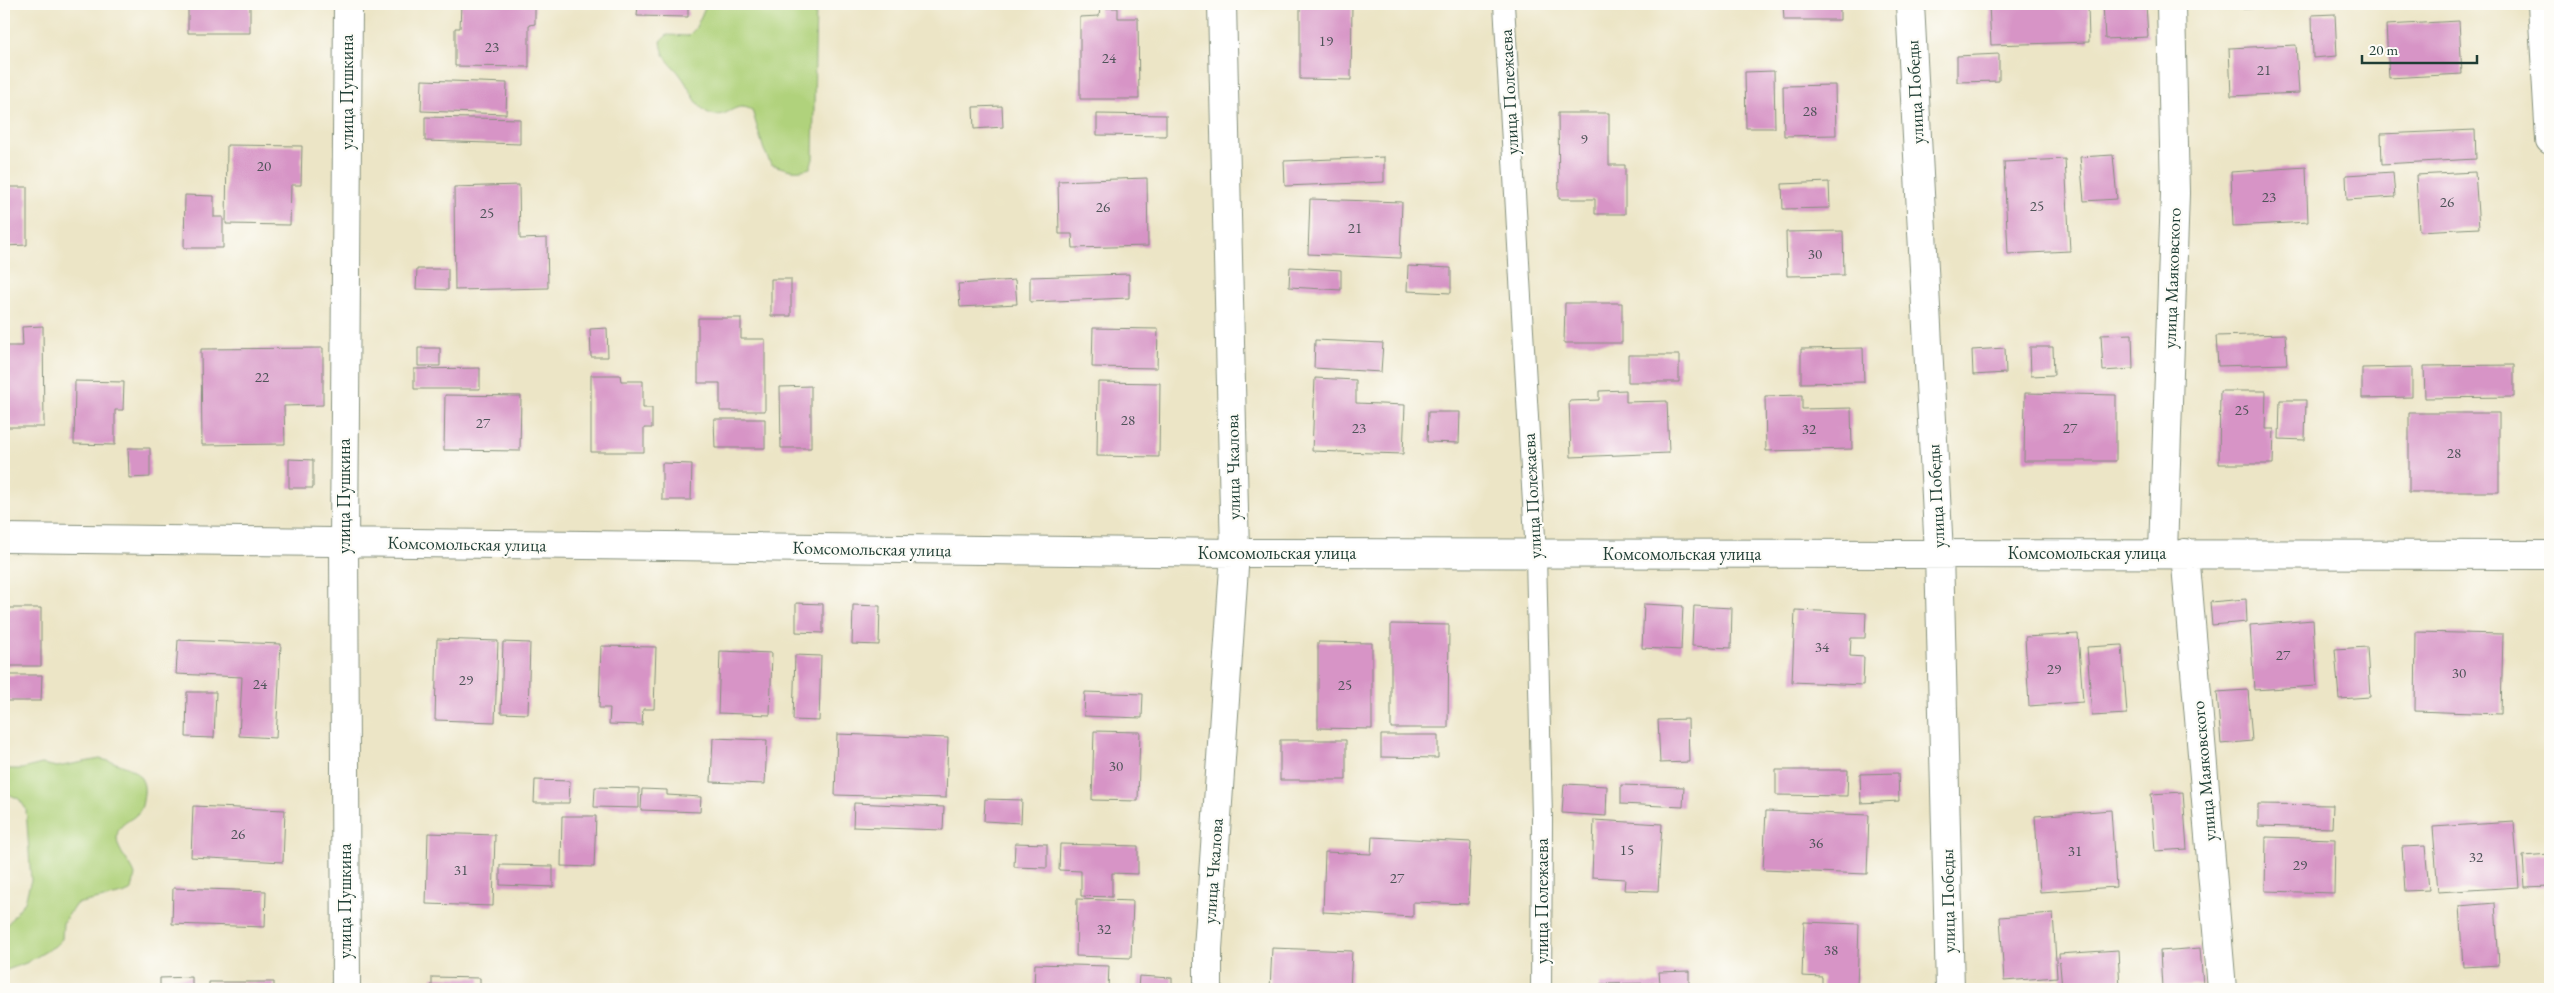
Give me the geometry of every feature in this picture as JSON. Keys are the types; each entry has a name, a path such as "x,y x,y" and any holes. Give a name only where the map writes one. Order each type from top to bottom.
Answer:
{"street":[{"name":"улица Пушкина","path":"346,989 344,542 348,4"},
{"name":"улица Чкалова","path":"1208,989 1208,949 1235,553 1222,4"},
{"name":"улица Победы","path":"1910,4 1939,553 1950,989"},
{"name":"улица Маяковского","path":"2172,4 2175,193 2174,553 2222,989"},
{"path":"2542,4 2550,140"},
{"name":"Комсомольская улица","path":"4,538 1235,553 1536,555 1939,553 2550,555"}],"lane":[{"name":"улица Полежаева","path":"1504,4 1536,555 1542,818 1541,989"}],"green space":[{"path":"707,4 816,4 813,159 810,168 795,170 771,164 764,150 752,110 742,107 726,113 710,114 700,106 681,76 668,61 661,41 667,35 688,36 695,29"},
{"path":"100,759 130,768 141,778 144,785 143,801 139,812 119,828 117,837 119,848 135,875 132,890 123,894 76,904 63,923 62,939 55,946 26,963 4,971 4,929 25,901 31,880 26,809 19,799 4,792 4,769 22,769 42,764 57,767"}],"building":[{"path":"188,4 250,4 250,33 188,33"},
{"path":"461,4 535,4 535,24 529,25 529,67 455,66 455,28 460,28"},
{"path":"638,4 688,4 688,17 637,16"},
{"path":"1300,4 1352,4 1351,80 1300,79"},
{"path":"1783,4 1840,4 1840,20 1784,20"},
{"path":"1989,4 2088,4 2089,42 1991,45"},
{"path":"2103,4 2146,4 2148,37 2105,39"},
{"path":"2243,4 2311,4 2311,6 2243,9"},
{"path":"2382,4 2435,4 2435,5 2383,8"},
{"path":"1100,8 1118,8 1118,18 1138,18 1139,99 1080,99 1080,17 1099,16"},
{"path":"2335,14 2337,56 2313,58 2312,15"},
{"path":"2459,21 2462,74 2389,78 2386,25"},
{"path":"2296,45 2299,93 2231,96 2229,48"},
{"path":"1999,54 1999,81 1957,82 1957,56"},
{"path":"1774,71 1775,128 1746,128 1745,72"},
{"path":"422,80 507,83 506,114 421,111"},
{"path":"1835,85 1836,135 1784,136 1783,86"},
{"path":"1002,106 1003,127 974,129 973,107"},
{"path":"1558,113 1609,113 1609,165 1625,165 1625,214 1595,214 1595,199 1559,199"},
{"path":"1097,114 1166,115 1166,136 1097,135"},
{"path":"425,117 520,119 520,144 425,141"},
{"path":"2475,130 2476,159 2382,164 2381,134"},
{"path":"227,145 302,146 301,185 291,185 290,225 226,224"},
{"path":"2113,155 2117,199 2084,201 2080,157"},
{"path":"1384,157 1384,182 1285,186 1284,161"},
{"path":"2065,159 2070,251 2008,254 2004,162"},
{"path":"2306,167 2308,222 2233,226 2231,172"},
{"path":"2393,172 2395,197 2347,200 2346,175"},
{"path":"2475,172 2479,228 2419,231 2416,175"},
{"path":"1147,178 1148,246 1073,248 1072,234 1059,234 1058,181"},
{"path":"1829,182 1830,208 1783,209 1782,184"},
{"path":"519,185 520,239 547,238 548,288 455,290 454,187"},
{"path":"4,187 27,187 27,245 4,246"},
{"path":"185,195 214,196 214,217 223,217 223,248 184,248"},
{"path":"1310,199 1402,202 1400,258 1308,254"},
{"path":"1843,231 1844,275 1787,276 1786,232"},
{"path":"1408,266 1451,268 1451,293 1407,291"},
{"path":"1290,267 1341,270 1341,290 1289,287"},
{"path":"417,269 448,269 448,290 416,289"},
{"path":"1129,274 1129,298 1030,302 1030,277"},
{"path":"771,279 791,279 791,316 771,316"},
{"path":"1015,280 1017,304 960,307 958,284"},
{"path":"1565,303 1622,303 1622,343 1564,343"},
{"path":"698,318 741,318 741,339 765,339 765,411 720,411 720,383 698,383"},
{"path":"43,326 44,427 4,427 4,346 23,346 22,327"},
{"path":"607,328 608,357 591,357 590,329"},
{"path":"1093,328 1158,329 1157,368 1092,367"},
{"path":"2132,334 2133,369 2103,371 2101,335"},
{"path":"2285,334 2287,364 2218,366 2216,336"},
{"path":"1315,340 1383,343 1381,372 1314,368"},
{"path":"2030,347 2053,347 2054,375 2031,376"},
{"path":"323,348 323,405 284,406 285,444 202,445 201,349"},
{"path":"418,348 440,348 440,366 418,366"},
{"path":"1863,348 1864,382 1801,383 1801,349"},
{"path":"2005,348 2006,373 1973,375 1972,350"},
{"path":"1628,355 1679,355 1679,382 1628,382"},
{"path":"2514,365 2514,397 2425,398 2424,366"},
{"path":"2412,367 2412,397 2362,398 2362,368"},
{"path":"480,368 480,389 414,389 414,369"},
{"path":"591,375 620,375 621,381 643,381 643,408 652,408 652,428 644,428 644,452 591,452"},
{"path":"1315,378 1356,380 1356,403 1405,405 1403,454 1312,451"},
{"path":"75,381 124,382 123,410 115,410 115,445 74,444"},
{"path":"1098,382 1160,383 1159,457 1097,456"},
{"path":"811,386 811,448 781,448 780,387"},
{"path":"1626,390 1626,402 1667,401 1669,453 1571,457 1569,401 1599,400 1599,391"},
{"path":"2220,391 2266,391 2265,429 2274,429 2273,464 2219,464"},
{"path":"2025,393 2116,395 2116,461 2024,461"},
{"path":"445,395 521,396 520,451 444,450"},
{"path":"1802,395 1802,409 1851,408 1852,449 1766,451 1765,396"},
{"path":"2280,400 2306,400 2305,440 2279,439"},
{"path":"1428,412 1460,412 1459,443 1427,442"},
{"path":"2409,413 2499,413 2499,492 2409,492"},
{"path":"714,419 765,419 765,448 715,448"},
{"path":"128,448 150,448 150,477 129,478"},
{"path":"289,459 313,460 313,488 289,488"},
{"path":"662,463 692,464 691,500 662,500"},
{"path":"2246,599 2247,622 2212,625 2210,602"},
{"path":"796,603 823,604 823,633 796,632"},
{"path":"1644,604 1683,606 1681,650 1642,648"},
{"path":"853,605 880,606 879,645 852,644"},
{"path":"1694,606 1732,608 1731,648 1692,646"},
{"path":"4,608 41,608 41,666 4,666"},
{"path":"1795,610 1866,613 1865,638 1851,638 1850,656 1864,657 1863,685 1792,682"},
{"path":"2313,620 2317,686 2254,690 2250,625"},
{"path":"1391,624 1449,625 1448,728 1391,728"},
{"path":"2416,632 2503,634 2501,714 2415,711"},
{"path":"2078,634 2083,702 2029,706 2025,637"},
{"path":"437,639 498,641 495,722 435,720"},
{"path":"178,640 281,644 276,738 239,736 242,677 176,674"},
{"path":"503,642 530,643 528,714 501,713"},
{"path":"1318,642 1372,643 1372,729 1318,728"},
{"path":"2122,645 2127,714 2092,716 2087,647"},
{"path":"601,646 656,647 654,709 643,709 642,725 609,724 610,708 599,708"},
{"path":"2367,647 2370,697 2339,699 2335,649"},
{"path":"720,651 772,653 770,715 718,713"},
{"path":"795,655 821,656 819,721 793,720"},
{"path":"4,675 42,675 41,701 4,701"},
{"path":"2248,690 2252,741 2221,744 2217,692"},
{"path":"187,692 216,692 214,738 186,737"},
{"path":"1085,692 1143,694 1142,718 1084,716"},
{"path":"1688,719 1689,762 1660,763 1658,720"},
{"path":"1094,731 1140,732 1138,801 1092,800"},
{"path":"837,734 948,738 946,798 835,795"},
{"path":"1381,735 1438,735 1438,758 1381,757"},
{"path":"713,738 767,740 765,784 711,782"},
{"path":"1280,740 1346,740 1346,780 1280,780"},
{"path":"1776,770 1848,770 1847,796 1776,795"},
{"path":"1898,773 1899,801 1861,803 1860,774"},
{"path":"535,780 570,781 569,803 534,803"},
{"path":"1564,784 1607,786 1606,816 1562,813"},
{"path":"1621,785 1684,787 1683,807 1621,804"},
{"path":"595,787 639,788 639,808 594,807"},
{"path":"642,789 667,790 667,795 701,797 700,812 641,810"},
{"path":"2183,792 2187,849 2155,851 2151,794"},
{"path":"985,799 1022,800 1021,823 984,821"},
{"path":"854,803 944,807 943,830 853,827"},
{"path":"2258,804 2333,805 2332,828 2258,826"},
{"path":"193,806 285,810 283,862 191,857"},
{"path":"2111,810 2116,887 2040,892 2035,816"},
{"path":"1766,811 1869,815 1867,874 1763,870"},
{"path":"562,816 596,816 594,867 561,866"},
{"path":"1594,820 1662,824 1658,891 1624,890 1625,879 1592,877"},
{"path":"2514,822 2519,887 2438,892 2433,827"},
{"path":"428,833 495,835 493,906 426,904"},
{"path":"1372,837 1471,842 1468,904 1413,902 1413,917 1323,912 1325,852 1371,854"},
{"path":"2266,837 2335,839 2334,893 2265,891"},
{"path":"1015,843 1047,844 1047,868 1014,867"},
{"path":"1060,844 1138,846 1138,874 1112,873 1112,897 1081,896 1081,871 1059,870"},
{"path":"2425,846 2429,890 2405,891 2402,847"},
{"path":"2550,854 2550,886 2525,887 2523,856"},
{"path":"500,865 553,866 553,887 500,885"},
{"path":"173,888 266,891 265,927 172,924"},
{"path":"1077,899 1133,901 1131,958 1076,956"},
{"path":"2495,903 2499,965 2463,967 2459,906"},
{"path":"2053,913 2057,977 2004,981 2000,917"},
{"path":"1804,922 1859,924 1857,989 1822,989 1822,977 1802,976"},
{"path":"1272,948 1352,951 1350,989 1270,989"},
{"path":"2200,948 2203,985 2162,988 2160,951"},
{"path":"2118,950 2120,989 2062,989 2059,954"},
{"path":"1035,964 1109,966 1108,989 1034,988"},
{"path":"1689,971 1689,989 1600,989 1600,984 1660,983 1659,972"},
{"path":"1139,976 1172,978 1172,989 1138,989"},
{"path":"192,977 192,989 160,989 160,978"},
{"path":"432,977 480,978 480,989 432,989"},
{"path":"209,982 274,982 274,989 209,989"}]}
